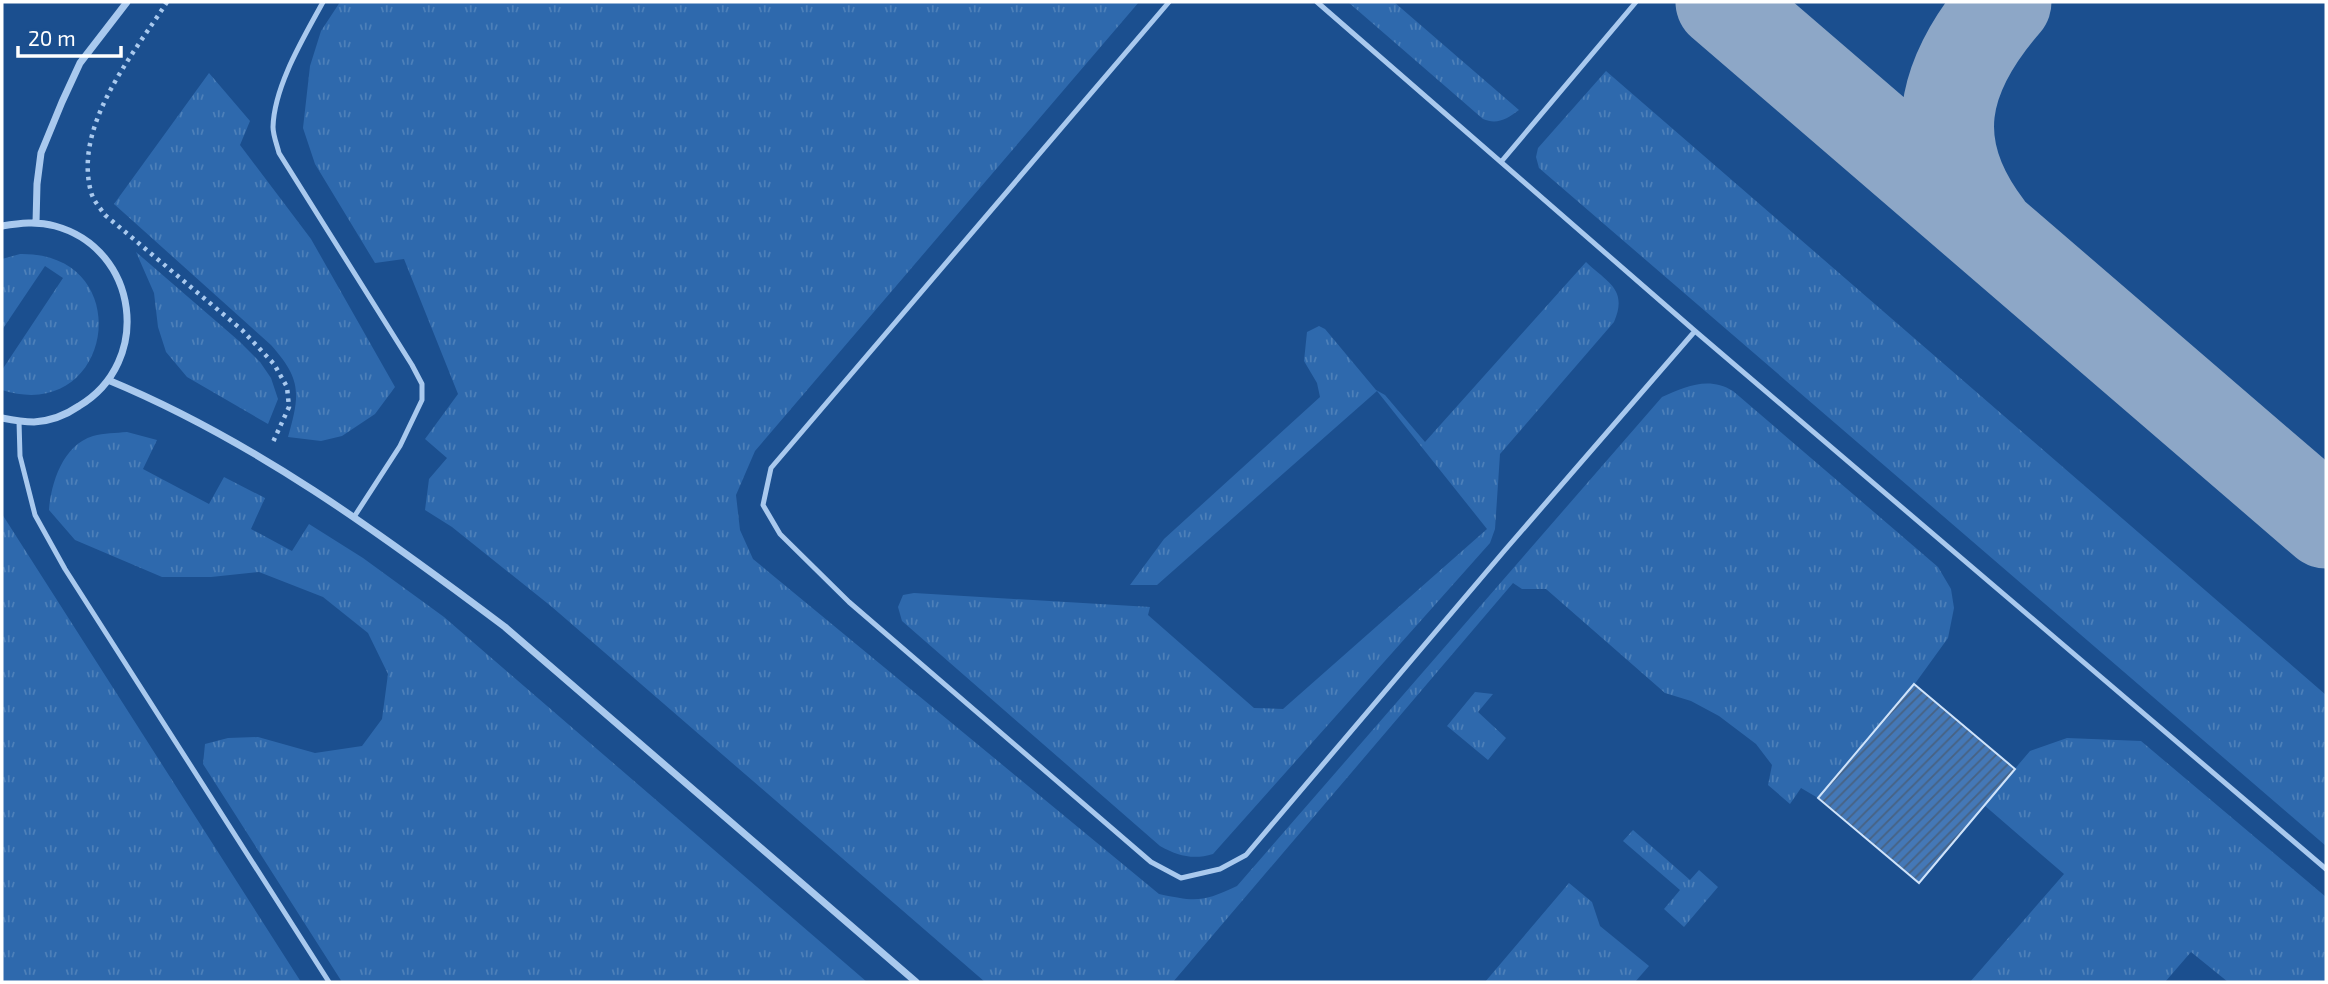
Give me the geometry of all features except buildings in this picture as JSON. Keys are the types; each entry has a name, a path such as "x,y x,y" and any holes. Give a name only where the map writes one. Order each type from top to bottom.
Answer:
{"street":[{"path":"36,223 41,153 80,63 127,2"},
{"path":"2,226 25,222 56,226 84,239 101,253 114,270 124,295 128,321 125,348 114,372 94,397 66,414 35,422 2,418"},
{"path":"108,380 158,401 265,458 354,517 505,628 916,982"}],"lane":[{"path":"323,2 304,35 278,97 273,129 279,153 422,384 422,400 400,446 354,517"},
{"path":"1169,2 771,468 763,505 780,534 849,603 1151,862 1181,878 1220,869 1246,855 1695,331"},
{"path":"1317,2 1695,331 2326,869"},
{"path":"1501,162 1636,2"},
{"path":"19,421 20,456 35,516 72,580 329,982"}],"path":[{"path":"167,2 116,80 94,126 87,162 91,195 105,215 242,330 274,364 287,387 289,407 265,458"}],"green space":[{"path":"340,2 1139,2 755,451 736,495 740,530 753,559 1159,894 1199,899 1237,886 1662,397 1689,386 1715,384 1733,391 1938,567 1951,589 1954,608 1948,638 1914,685 1818,798 1801,788 1790,804 1768,785 1772,765 1756,744 1719,716 1691,701 1665,693 1546,589 1522,589 1513,583 1173,982 985,982 552,607 452,527 425,510 429,479 447,458 425,439 458,394 404,259 375,263 315,164 303,128 310,66 321,31"},
{"path":"1348,2 1394,2 1519,110 1502,120 1483,119"},
{"path":"1606,71 2326,695 2326,846 1539,168 1536,157 1538,148"},
{"path":"209,73 250,121 240,145 311,239 395,387 375,414 342,436 321,441 288,437 295,409 296,388 281,357 114,204"},
{"path":"136,252 260,362 271,378 278,399 268,424 187,377 166,352 158,327 154,293"},
{"path":"20,254 58,261 84,279 97,306 98,335 89,362 69,384 40,394 2,390 2,370 63,278 45,266 2,330 2,259"},
{"path":"1586,262 1614,288 1619,302 1618,311 1614,322 1500,454 1495,529 1490,543 1213,854 1186,856 1160,846 902,621 898,607 903,595 914,593 1150,607 1148,615 1254,708 1283,709 1487,529 1377,391 1157,585 1130,585 1164,539 1320,397 1317,383 1304,361 1307,332 1319,326 1325,329 1376,390 1385,395 1425,442"},
{"path":"127,432 157,440 143,469 209,504 224,477 265,498 251,529 292,551 309,524 363,558 444,617 867,982 342,982 203,764 205,744 228,738 258,737 315,753 362,746 382,719 388,674 368,633 323,597 259,572 211,577 162,577 75,540 49,510 52,488 61,466 66,456 83,441 97,435"},
{"path":"2,514 301,982 2,982"},
{"path":"1475,692 1493,694 1478,712 1506,738 1488,760 1447,726"},
{"path":"2067,738 2141,741 2326,897 2326,982 2228,982 2191,952 2165,982 1970,982 2064,874 1984,805 2030,751"},
{"path":"1633,830 1690,880 1699,870 1718,887 1684,927 1664,909 1680,890 1623,841"},
{"path":"1569,883 1592,902 1600,926 1649,966 1635,982 1485,982"}],"taxiway":[{"path":"1722,2 2326,522"},
{"path":"1987,228 1967,198 1954,168 1948,140 1948,112 1966,57 2005,2"}]}
